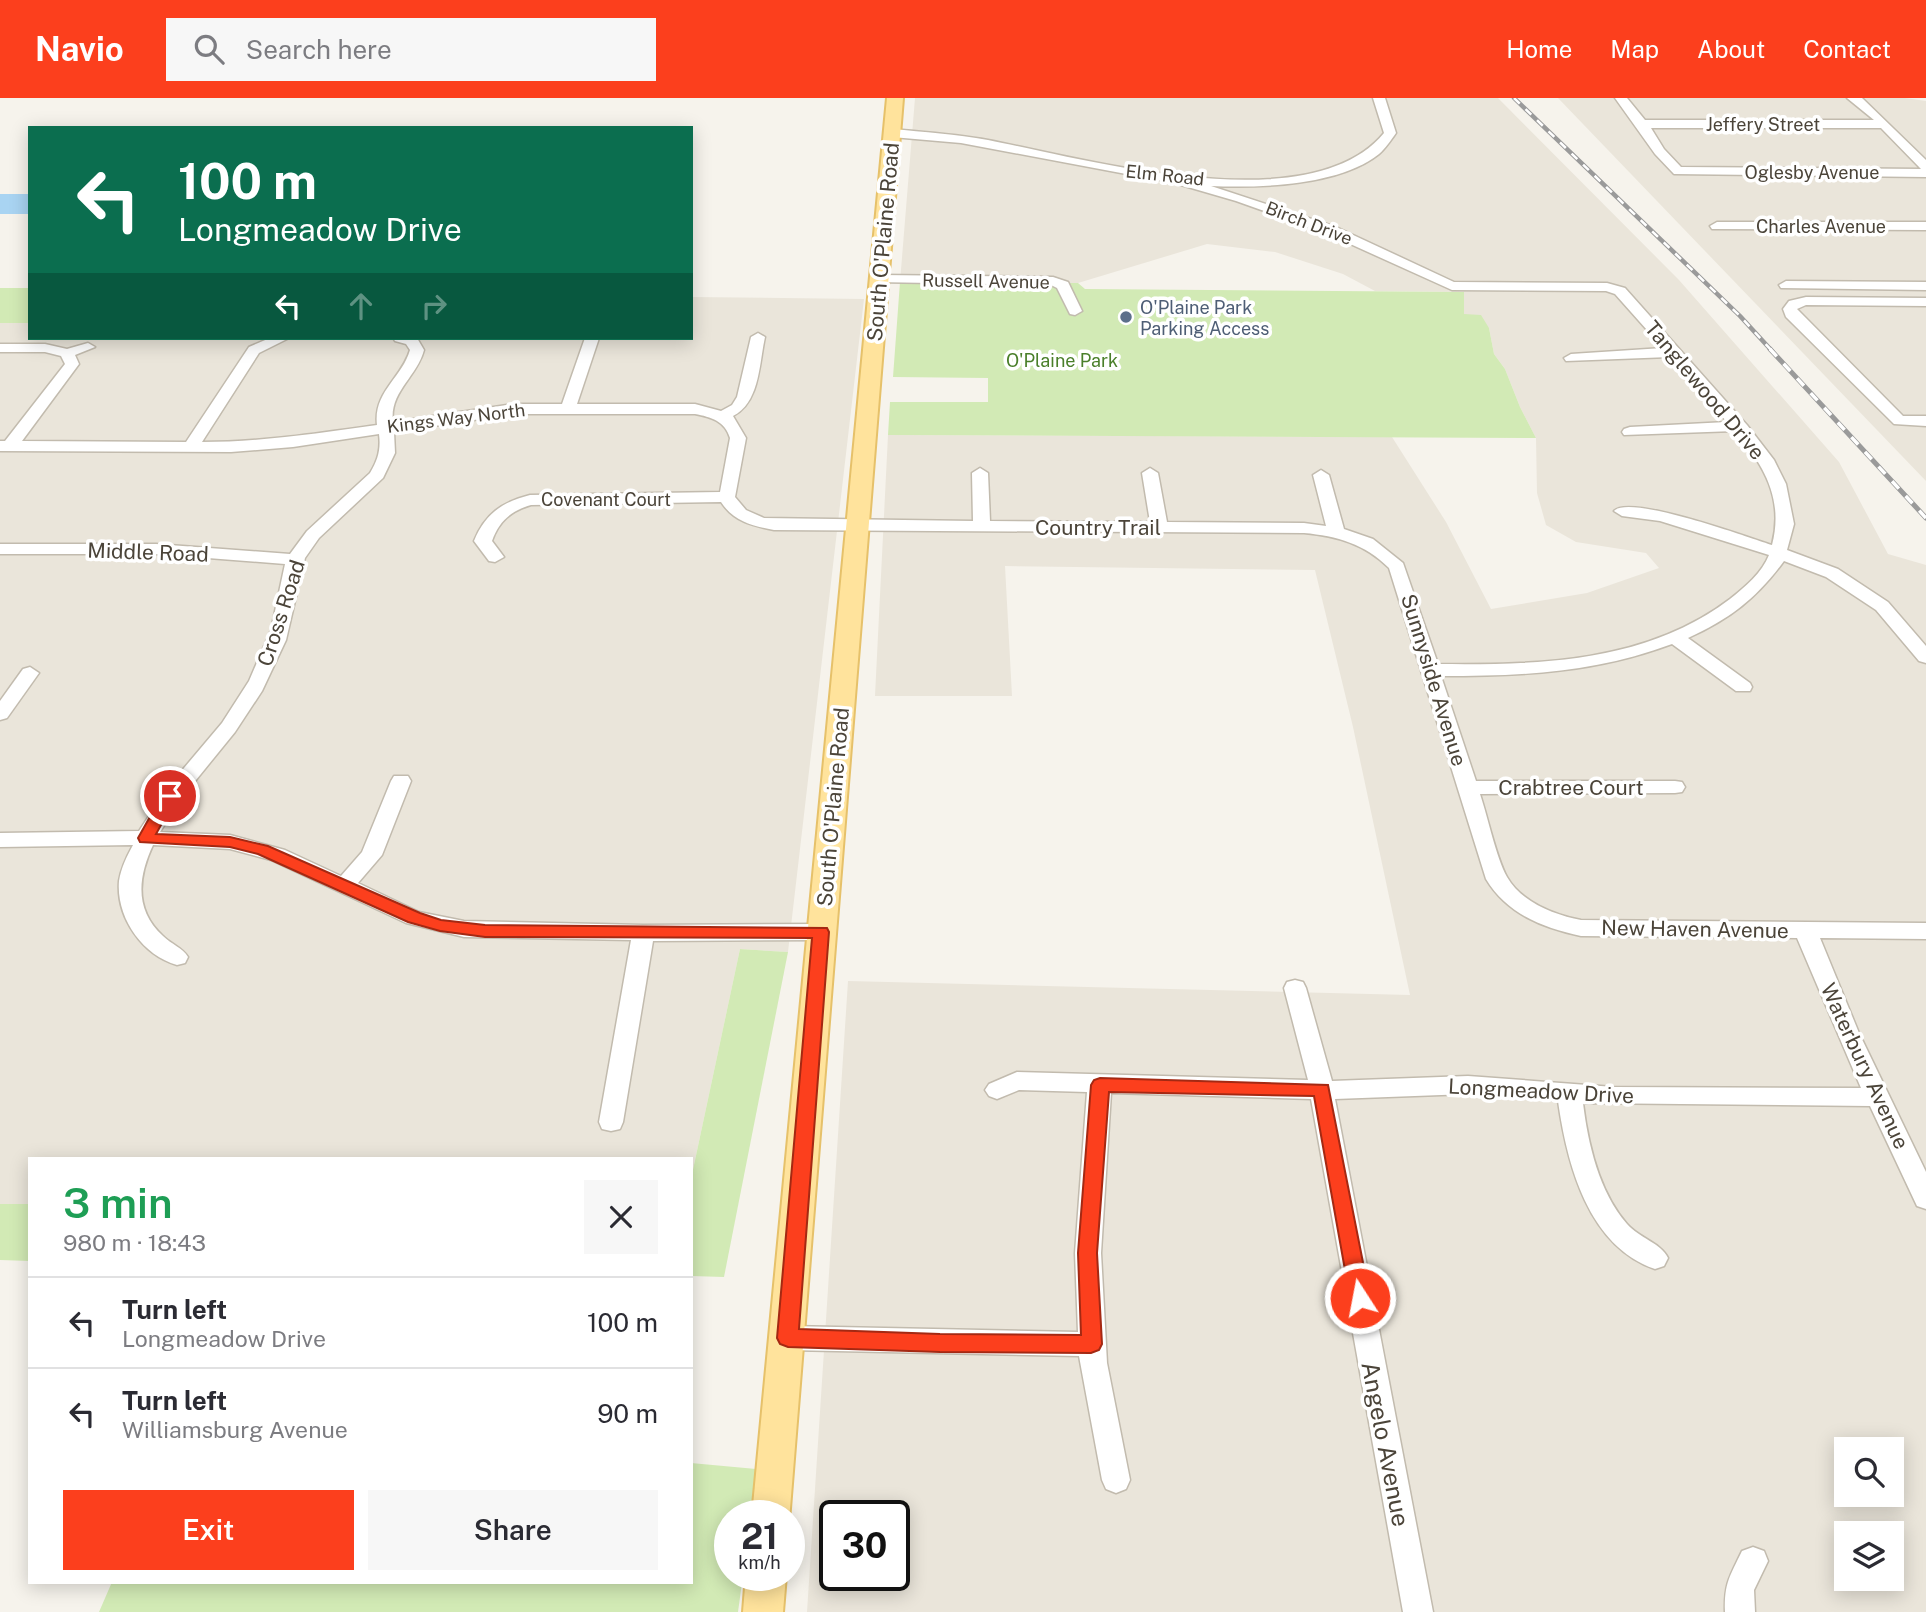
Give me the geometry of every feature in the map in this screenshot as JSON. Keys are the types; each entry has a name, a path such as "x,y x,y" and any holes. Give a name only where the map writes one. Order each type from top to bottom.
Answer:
{"main road":[{"name":"South O'Plaine Road","path":"773,1500 895,98"},
{"path":"763,1612 765,1591"}],"street":[{"name":"Elm Road","path":"892,133 960,139 1073,163 1173,180 1267,180 1306,176 1353,164 1382,146 1390,133 1379,98"},
{"name":"Oglesby Avenue","path":"1621,98 1672,167 1678,171 1926,173"},
{"path":"1853,98 1858,99 1926,167"},
{"name":"Jeffery Street","path":"1642,124 1884,124"},
{"name":"Birch Drive","path":"1173,180 1240,198 1305,220 1452,286 1607,287 1620,291 1631,303"},
{"name":"Charles Avenue","path":"1717,226 1926,226"},
{"name":"Russell Avenue","path":"880,279 1052,281 1063,285 1075,311"},
{"path":"1786,285 1926,286"},
{"path":"1926,302 1806,301 1794,304 1790,309 1791,314 1899,421 1926,421"},
{"name":"Tanglewood Drive","path":"1431,670 1512,670 1570,666 1613,657 1674,637 1711,621 1742,600 1765,577 1780,553 1786,523 1779,486 1763,456 1631,303"},
{"path":"758,337 745,397 737,408 722,416 734,425 738,438 727,497 735,511 743,516 774,525 859,526"},
{"path":"191,447 250,354 271,340"},
{"name":"Cross Road","path":"177,957 164,951 144,931 130,901 132,870 145,838 170,796 216,743 253,691 280,629 290,572 295,560 319,527 378,474 390,448 384,406 416,355 417,351 412,340"},
{"path":"568,408 591,340"},
{"path":"0,348 45,348 67,353 88,347"},
{"path":"1571,358 1674,352"},
{"path":"5,446 67,373 72,364 67,353"},
{"name":"Kings Way North","path":"5,446 191,447 275,444 480,412 568,408 687,409 722,416"},
{"path":"1630,432 1737,426"},
{"path":"980,473 982,526"},
{"path":"1150,473 1159,527"},
{"path":"1321,475 1336,532"},
{"name":"Covenant Court","path":"495,557 483,541 494,517 510,506 530,500 727,497"},
{"path":"1622,511 1662,516 1780,553 1832,573 1869,595 1892,615 1926,657"},
{"name":"Country Trail","path":"859,526 1304,528 1336,532"},
{"name":"Sunnyside Avenue","path":"1336,532 1378,549 1397,567 1492,863"},
{"name":"Middle Road","path":"0,549 156,550 295,560"},
{"path":"1674,637 1743,687"},
{"path":"0,714 30,673"},
{"path":"344,886 371,855 401,781"},
{"name":"Crabtree Court","path":"1468,788 1675,787"},
{"path":"0,840 145,838 230,842 262,849 414,918 464,929 643,933 821,932"},
{"name":"New Haven Avenue","path":"1492,863 1504,889 1523,906 1564,925 1604,929 1926,931"},
{"name":"Waterbury Avenue","path":"1806,931 1819,968 1926,1199"},
{"path":"611,1122 643,933"},
{"name":"Angelo Avenue","path":"1295,988 1322,1090 1418,1612"},
{"name":"Longmeadow Drive","path":"997,1090 1017,1081 1322,1090 1468,1085 1614,1096 1877,1097"},
{"path":"1100,1085 1087,1253 1093,1363 1116,1480"},
{"path":"1569,1092 1581,1156 1590,1182 1612,1223 1630,1244 1655,1258"},
{"path":"788,1338 1091,1344"},
{"path":"1740,1612 1739,1589 1753,1561"}],"shaded area":[{"path":"915,98 1498,98 1679,280 1839,462 1888,554 1926,565 1926,1612 807,1612 848,981 1410,995 1353,727 1315,570 1005,566 1012,696 875,696 888,435 1392,437 1446,522 1491,609 1587,593 1659,568 1646,553 1576,542 1546,525 1537,493 1536,438 1505,369 1494,354 1489,328 1463,314 1463,292 1375,291 1343,274 1275,252 1207,244 1078,283 900,282"},
{"path":"1558,98 1905,98 1926,101 1926,481"},
{"path":"693,297 864,299 788,952 740,949 693,1170 693,1157 28,1157 28,1204 0,1204 0,323 28,323 28,340 693,340"}],"green space":[{"name":"O'Plaine Park","path":"900,282 1078,283 1085,289 1464,292 1464,314 1481,315 1489,328 1494,354 1505,369 1536,438 888,435 890,402 988,402 988,378 893,377"},
{"path":"0,288 28,288 28,323 0,323"},
{"path":"740,949 788,952 724,1277 693,1276 693,1170"},
{"path":"0,1204 28,1204 28,1261 0,1260"},
{"path":"693,1463 756,1469 752,1500 714,1500 714,1591 741,1591 738,1612 99,1612 111,1584 693,1584"}],"water":[{"path":"0,194 28,194 28,214 0,214"}],"railway":[{"path":"1514,98 1740,316 1772,351"},
{"path":"1770,349 1926,518"}],"place":[{"name":"O'Plaine Park Parking Access","path":"1126,317"}],"route":[{"path":"170,796 145,838 230,842 262,849 414,918 440,926 485,931 821,932 788,1338 1091,1344 1087,1253 1096,1171 1100,1085 1322,1090 1360,1298"}]}
